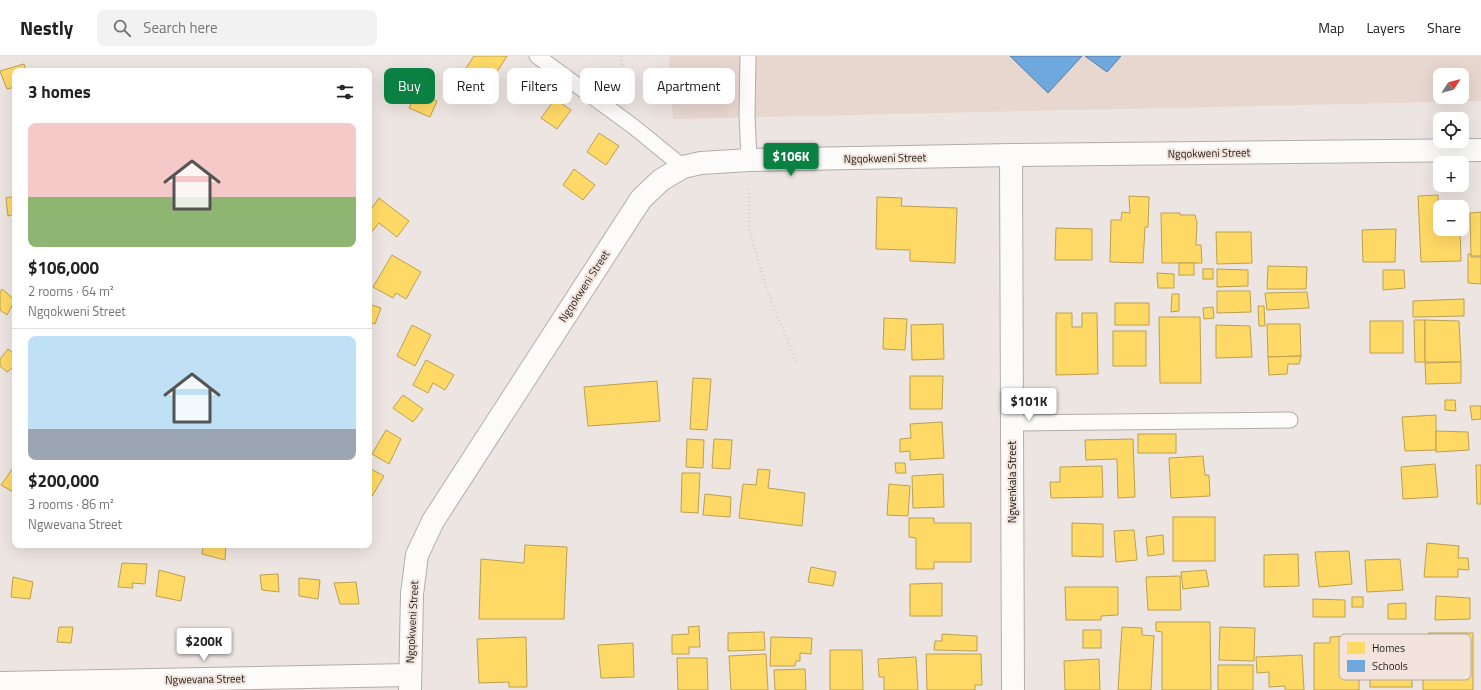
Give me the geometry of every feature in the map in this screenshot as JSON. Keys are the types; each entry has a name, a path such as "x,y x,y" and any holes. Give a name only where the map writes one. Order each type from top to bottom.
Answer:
{"street":[{"name":"Ngqokweni Street","path":"410,682 412,594 417,554 433,521 641,199 661,180 683,167 701,163 749,160 1012,155 1481,150"},
{"name":"Ngwenkala Street","path":"1012,155 1013,690"},
{"name":"Ngwevana Street","path":"0,683 410,682"}],"lane":[{"path":"537,56 634,127 683,167"},
{"path":"748,56 747,115 749,160"},
{"path":"1012,422 1290,420"}],"path":[{"path":"749,160 749,229 767,290 797,364"}],"shaded area":[{"path":"669,56 1481,56 1481,101 1469,101 1469,68 1433,68 1433,102 673,119 672,104 735,104 735,68 670,68"}],"building: Homes":[{"path":"474,56 507,56 499,69 466,68"},
{"path":"24,64 25,68 12,68 12,88 7,89 0,71"},
{"path":"435,100 437,101 430,117 409,108 411,104 435,104"},
{"path":"551,104 562,104 571,110 557,129 541,118"},
{"path":"599,133 619,146 606,165 587,152"},
{"path":"574,169 595,185 583,200 563,185"},
{"path":"1438,195 1438,200 1433,200 1433,236 1460,236 1461,261 1421,262 1418,196"},
{"path":"1129,196 1149,197 1148,227 1145,227 1143,263 1110,262 1111,220 1121,220 1122,212 1130,213"},
{"path":"12,197 12,215 8,216 6,198"},
{"path":"877,197 902,198 901,206 957,208 955,263 910,261 910,250 876,249"},
{"path":"379,198 409,221 397,237 379,223 372,231 372,208"},
{"path":"1481,212 1481,256 1471,256 1470,213"},
{"path":"1161,213 1195,215 1197,222 1196,245 1201,245 1202,263 1162,263"},
{"path":"1056,228 1092,229 1092,260 1055,260"},
{"path":"1396,229 1395,262 1363,262 1362,230"},
{"path":"1216,232 1251,232 1252,263 1217,264"},
{"path":"1468,254 1471,254 1471,257 1481,257 1481,284 1468,283"},
{"path":"392,255 421,272 406,299 396,293 393,298 373,287"},
{"path":"1179,263 1194,263 1194,275 1179,275"},
{"path":"1268,266 1307,267 1306,289 1267,289"},
{"path":"1203,269 1213,269 1213,279 1203,279"},
{"path":"1217,269 1248,270 1248,286 1217,287"},
{"path":"1383,270 1404,270 1405,288 1383,290"},
{"path":"1157,273 1174,274 1174,288 1158,288"},
{"path":"2,289 12,297 12,306 7,315 0,310 0,292"},
{"path":"1217,291 1250,291 1251,312 1217,313"},
{"path":"1307,292 1309,308 1267,310 1265,293"},
{"path":"1172,294 1179,294 1179,311 1171,312"},
{"path":"1464,299 1464,316 1413,317 1413,301"},
{"path":"1115,303 1149,303 1149,325 1115,325"},
{"path":"372,305 381,308 375,324 372,323"},
{"path":"1258,306 1264,306 1265,326 1259,326"},
{"path":"1213,307 1214,318 1204,319 1203,308"},
{"path":"1056,313 1072,313 1072,327 1082,327 1082,313 1097,313 1098,374 1056,375"},
{"path":"1159,317 1200,317 1201,383 1160,383"},
{"path":"884,318 907,319 905,350 883,349"},
{"path":"1414,320 1425,320 1425,362 1415,362"},
{"path":"1425,320 1459,321 1461,362 1425,362"},
{"path":"1370,321 1403,321 1403,353 1370,353"},
{"path":"943,324 944,359 912,360 911,325"},
{"path":"1267,324 1300,324 1301,356 1268,357"},
{"path":"412,325 431,335 415,366 397,356"},
{"path":"1216,325 1250,326 1252,357 1216,358"},
{"path":"1113,331 1146,331 1146,366 1113,366"},
{"path":"8,349 12,352 12,368 7,372 0,366 0,359"},
{"path":"1301,356 1299,364 1288,364 1287,374 1269,375 1268,357"},
{"path":"426,360 454,375 445,390 433,383 428,393 413,385"},
{"path":"1461,362 1461,383 1426,384 1425,363"},
{"path":"910,376 943,376 942,409 910,409"},
{"path":"693,378 711,379 707,430 690,429"},
{"path":"657,381 660,421 588,426 584,387"},
{"path":"403,395 423,409 413,422 393,408"},
{"path":"1445,400 1455,400 1456,411 1445,410"},
{"path":"1470,406 1481,406 1481,419 1472,420"},
{"path":"1436,415 1436,450 1405,451 1402,417"},
{"path":"942,422 944,458 910,460 910,451 900,452 900,439 911,438 910,424"},
{"path":"386,430 401,439 389,464 372,454"},
{"path":"1436,431 1468,432 1469,450 1436,452"},
{"path":"1138,434 1176,434 1176,453 1138,453"},
{"path":"687,439 704,440 703,468 686,467"},
{"path":"714,439 732,440 730,469 712,468"},
{"path":"1133,439 1135,497 1118,498 1117,459 1086,460 1085,440"},
{"path":"1203,456 1205,475 1209,475 1210,496 1171,498 1169,458"},
{"path":"895,463 905,463 906,473 896,473"},
{"path":"1435,464 1438,497 1403,499 1401,467"},
{"path":"1476,465 1481,465 1481,504 1477,504"},
{"path":"1102,466 1103,497 1051,498 1050,482 1060,482 1060,467"},
{"path":"12,469 12,491 1,485"},
{"path":"758,469 770,470 768,488 805,493 802,526 739,518 743,484 756,485"},
{"path":"372,470 384,476 372,496"},
{"path":"682,473 700,473 698,513 681,512"},
{"path":"943,474 944,507 913,508 912,476"},
{"path":"889,484 910,486 908,516 887,515"},
{"path":"705,494 731,497 730,517 703,515"},
{"path":"1173,517 1215,517 1215,561 1173,561"},
{"path":"909,518 934,518 934,523 971,523 971,562 934,562 934,569 916,569 916,538 909,537"},
{"path":"1072,523 1103,524 1103,557 1072,556"},
{"path":"1134,530 1137,560 1116,562 1114,531"},
{"path":"1163,535 1164,554 1148,556 1146,537"},
{"path":"1427,543 1459,546 1458,558 1468,558 1469,570 1458,569 1458,577 1424,577"},
{"path":"525,545 567,547 564,619 479,619 481,559 524,563"},
{"path":"203,548 226,548 225,560 202,554"},
{"path":"1349,551 1352,584 1319,587 1315,552"},
{"path":"1298,554 1299,586 1264,587 1264,555"},
{"path":"1400,559 1403,590 1367,592 1365,560"},
{"path":"122,563 147,564 145,584 132,583 133,588 118,587"},
{"path":"811,567 836,572 833,586 808,582"},
{"path":"159,570 185,577 181,601 156,596"},
{"path":"1206,570 1209,586 1183,589 1181,572"},
{"path":"278,574 279,592 262,590 260,575"},
{"path":"1180,576 1181,610 1148,610 1146,577"},
{"path":"13,577 33,582 30,599 11,597"},
{"path":"299,578 320,580 318,599 299,596"},
{"path":"356,582 359,604 340,604 334,583"},
{"path":"942,583 942,616 910,616 910,584"},
{"path":"1065,587 1118,587 1118,615 1101,616 1101,620 1066,620"},
{"path":"1436,596 1470,598 1470,619 1435,620"},
{"path":"1352,597 1363,597 1363,607 1352,607"},
{"path":"1313,599 1345,600 1345,617 1313,617"},
{"path":"1406,603 1406,619 1388,619 1388,604"},
{"path":"1156,622 1210,622 1211,690 1162,690 1162,632 1156,631"},
{"path":"699,626 700,647 689,647 689,654 672,654 672,635 689,634 688,627"},
{"path":"59,627 73,627 71,643 57,642"},
{"path":"1122,627 1142,628 1142,635 1154,636 1151,690 1118,690"},
{"path":"1220,627 1255,628 1254,661 1219,660"},
{"path":"1083,630 1101,630 1101,648 1083,648"},
{"path":"764,632 765,650 728,651 728,633"},
{"path":"1473,633 1473,690 1423,690 1423,680 1471,680 1471,634 1428,634"},
{"path":"942,634 977,636 977,651 934,650 935,641 942,641"},
{"path":"526,637 527,687 509,687 509,682 479,683 477,639"},
{"path":"771,637 812,638 811,654 800,653 800,661 796,661 795,666 770,666"},
{"path":"1330,637 1339,637 1339,680 1359,680 1359,690 1314,690 1314,643 1330,643"},
{"path":"633,643 634,677 601,678 598,645"},
{"path":"830,650 862,650 863,690 830,690"},
{"path":"766,654 768,690 731,690 729,656"},
{"path":"926,654 981,654 982,685 975,685 975,690 927,690"},
{"path":"1302,655 1304,690 1285,690 1285,686 1269,687 1269,672 1257,673 1256,657"},
{"path":"916,657 918,690 884,690 884,677 879,677 878,659"},
{"path":"677,658 707,658 708,690 678,690"},
{"path":"1099,659 1100,690 1065,690 1064,661"},
{"path":"1218,665 1253,665 1253,690 1218,690"},
{"path":"805,669 806,690 775,690 774,670"},
{"path":"1370,680 1412,680 1412,687 1370,687"}],"building: Schools":[{"path":"1010,56 1082,56 1048,93"},
{"path":"1085,56 1121,56 1107,72"}]}
